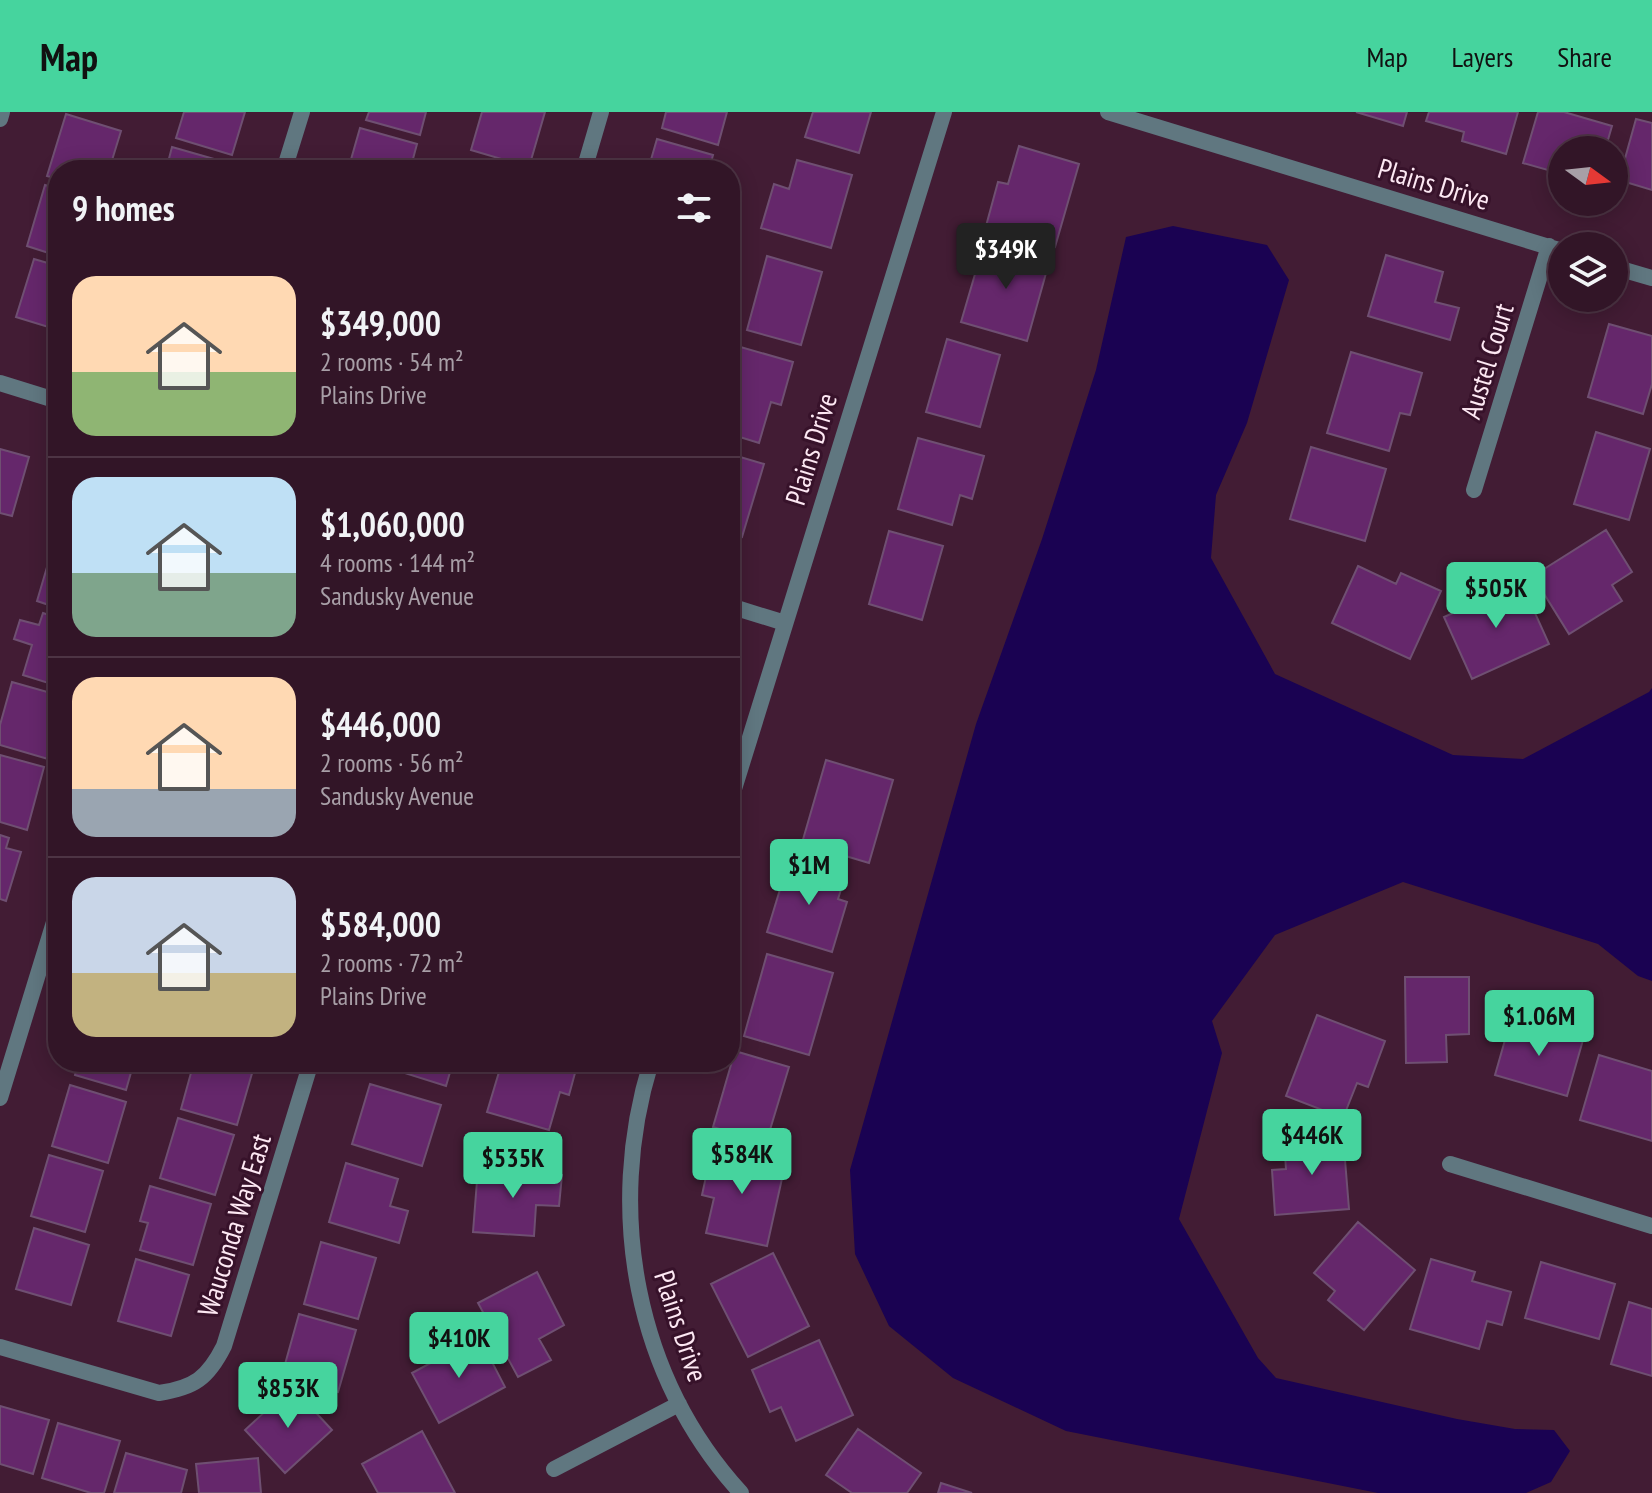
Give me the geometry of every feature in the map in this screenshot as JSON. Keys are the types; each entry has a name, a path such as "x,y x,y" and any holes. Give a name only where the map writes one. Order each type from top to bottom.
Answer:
{"street":[{"path":"0,119 2,112"},
{"path":"287,160 302,112"},
{"path":"587,160 601,112"},
{"name":"Plains Drive","path":"740,769 944,112"},
{"name":"Plains Drive","path":"1108,112 1548,246"},
{"name":"Austel Court","path":"1474,490 1548,269"},
{"path":"1628,271 1652,278"},
{"path":"0,383 48,398"},
{"path":"740,609 785,623"},
{"path":"0,1098 48,942"},
{"name":"Wauconda Way East","path":"0,1347 159,1393 180,1390 199,1381 214,1366 224,1346 308,1072"},
{"name":"Plains Drive","path":"648,1072 638,1110 630,1171 629,1213 632,1254 644,1314 679,1404 708,1451 741,1493"},
{"path":"1450,1164 1652,1226"},
{"path":"554,1469 679,1404"}],"shaded area":[{"path":"1173,226 1267,245 1289,280 1247,423 1216,495 1211,558 1275,674 1453,755 1523,759 1652,688 1652,981 1638,976 1598,944 1403,882 1275,935 1212,1021 1222,1053 1179,1219 1258,1358 1276,1378 1457,1419 1515,1429 1554,1430 1570,1451 1551,1482 1526,1493 1378,1493 1066,1431 953,1378 889,1326 855,1254 850,1170 976,724 1042,539 1096,370 1126,237"}],"building":[{"path":"184,112 245,112 232,155 176,138"},
{"path":"369,112 426,112 420,135 366,120"},
{"path":"482,112 545,112 531,160 505,160 471,150"},
{"path":"666,112 727,112 718,145 662,128"},
{"path":"813,112 871,112 859,153 805,137"},
{"path":"1356,112 1407,112 1403,126"},
{"path":"1429,112 1518,112 1506,154 1462,141 1464,132 1426,121"},
{"path":"1538,112 1564,112 1612,126 1609,136 1548,136 1548,170 1523,163"},
{"path":"66,114 121,131 112,160 52,160"},
{"path":"1636,119 1652,123 1652,190 1628,183 1628,148"},
{"path":"360,128 417,144 413,160 351,160"},
{"path":"657,139 713,155 712,160 651,160"},
{"path":"1019,146 1079,164 1055,247 986,226 998,182 1008,184"},
{"path":"172,147 218,160 169,160"},
{"path":"797,160 852,175 831,248 761,228 774,184 789,189"},
{"path":"45,185 48,186 48,253 27,246"},
{"path":"985,240 1050,259 1027,341 961,322"},
{"path":"1386,255 1443,272 1435,302 1459,308 1450,340 1368,316"},
{"path":"767,256 822,272 801,345 747,330"},
{"path":"34,259 48,263 48,327 16,317"},
{"path":"1609,324 1652,336 1652,384 1643,414 1588,397"},
{"path":"947,339 1000,355 980,427 926,412"},
{"path":"740,347 793,362 781,405 771,402 759,443 740,437"},
{"path":"1351,352 1422,373 1410,415 1400,413 1389,451 1327,433"},
{"path":"1596,432 1650,449 1629,520 1574,504"},
{"path":"918,438 984,456 972,499 960,495 952,525 898,509"},
{"path":"1311,447 1386,469 1365,541 1290,519"},
{"path":"0,449 29,457 12,516 0,513"},
{"path":"740,457 764,464 740,536"},
{"path":"1606,530 1632,572 1612,585 1622,601 1569,634 1533,576"},
{"path":"889,531 943,546 922,620 869,604"},
{"path":"48,564 48,605 37,601"},
{"path":"1358,566 1396,584 1401,573 1441,591 1410,659 1332,623"},
{"path":"1521,582 1549,644 1472,679 1444,617"},
{"path":"43,613 48,615 48,683 23,675 32,645 14,639 20,620 39,625"},
{"path":"12,682 48,692 48,759 0,745 0,725"},
{"path":"0,755 44,767 27,830 0,822"},
{"path":"826,760 893,780 869,863 802,843"},
{"path":"0,835 9,838 6,848 21,852 6,901 0,899"},
{"path":"789,860 845,877 838,899 847,902 832,952 767,932"},
{"path":"767,954 833,973 809,1055 744,1036"},
{"path":"1405,977 1469,977 1469,1034 1446,1035 1447,1062 1406,1063"},
{"path":"1317,1015 1385,1041 1368,1087 1357,1083 1343,1118 1286,1096"},
{"path":"1511,1019 1583,1040 1567,1096 1495,1075"},
{"path":"740,1052 789,1067 766,1143 713,1127 729,1072 740,1072"},
{"path":"1599,1055 1652,1071 1652,1141 1580,1120"},
{"path":"76,1072 131,1072 126,1090 75,1075"},
{"path":"191,1072 252,1072 237,1125 181,1109"},
{"path":"401,1072 450,1072 446,1086"},
{"path":"499,1072 575,1072 569,1095 560,1092 549,1130 487,1112"},
{"path":"370,1084 441,1105 422,1166 352,1144"},
{"path":"70,1085 126,1102 108,1163 52,1146"},
{"path":"178,1118 234,1135 215,1195 160,1178"},
{"path":"1343,1135 1349,1209 1275,1215 1272,1170 1286,1169 1284,1140"},
{"path":"712,1149 785,1165 767,1246 706,1233 714,1198 702,1195"},
{"path":"49,1155 103,1171 85,1232 31,1216"},
{"path":"346,1163 398,1179 390,1206 408,1211 399,1243 329,1222"},
{"path":"478,1168 562,1175 559,1206 536,1205 534,1236 473,1232"},
{"path":"150,1186 211,1204 193,1265 140,1250 148,1223 140,1221"},
{"path":"1358,1222 1415,1270 1364,1330 1328,1300 1335,1291 1314,1273"},
{"path":"34,1228 89,1245 71,1305 16,1289"},
{"path":"321,1242 376,1258 358,1319 304,1304"},
{"path":"773,1253 809,1326 748,1357 711,1284"},
{"path":"136,1259 189,1275 171,1336 118,1321"},
{"path":"1431,1259 1475,1272 1472,1281 1511,1292 1502,1325 1487,1321 1479,1349 1410,1329"},
{"path":"1541,1262 1615,1284 1599,1339 1525,1318"},
{"path":"537,1272 564,1325 539,1339 551,1360 518,1377 478,1303"},
{"path":"1629,1302 1652,1309 1652,1376 1611,1364"},
{"path":"299,1314 356,1330 338,1392 282,1375"},
{"path":"479,1337 505,1387 439,1423 412,1373"},
{"path":"819,1340 853,1415 796,1441 781,1407 770,1412 752,1370"},
{"path":"292,1387 332,1430 285,1473 245,1430"},
{"path":"0,1406 49,1420 33,1474 0,1464"},
{"path":"58,1423 120,1441 104,1493 91,1493 42,1478"},
{"path":"858,1429 921,1473 907,1493 852,1493 826,1475"},
{"path":"422,1431 455,1493 378,1493 362,1464"},
{"path":"126,1453 187,1470 181,1493 114,1493"},
{"path":"258,1458 261,1493 199,1493 196,1464"},
{"path":"941,1483 972,1493 938,1493"}]}
